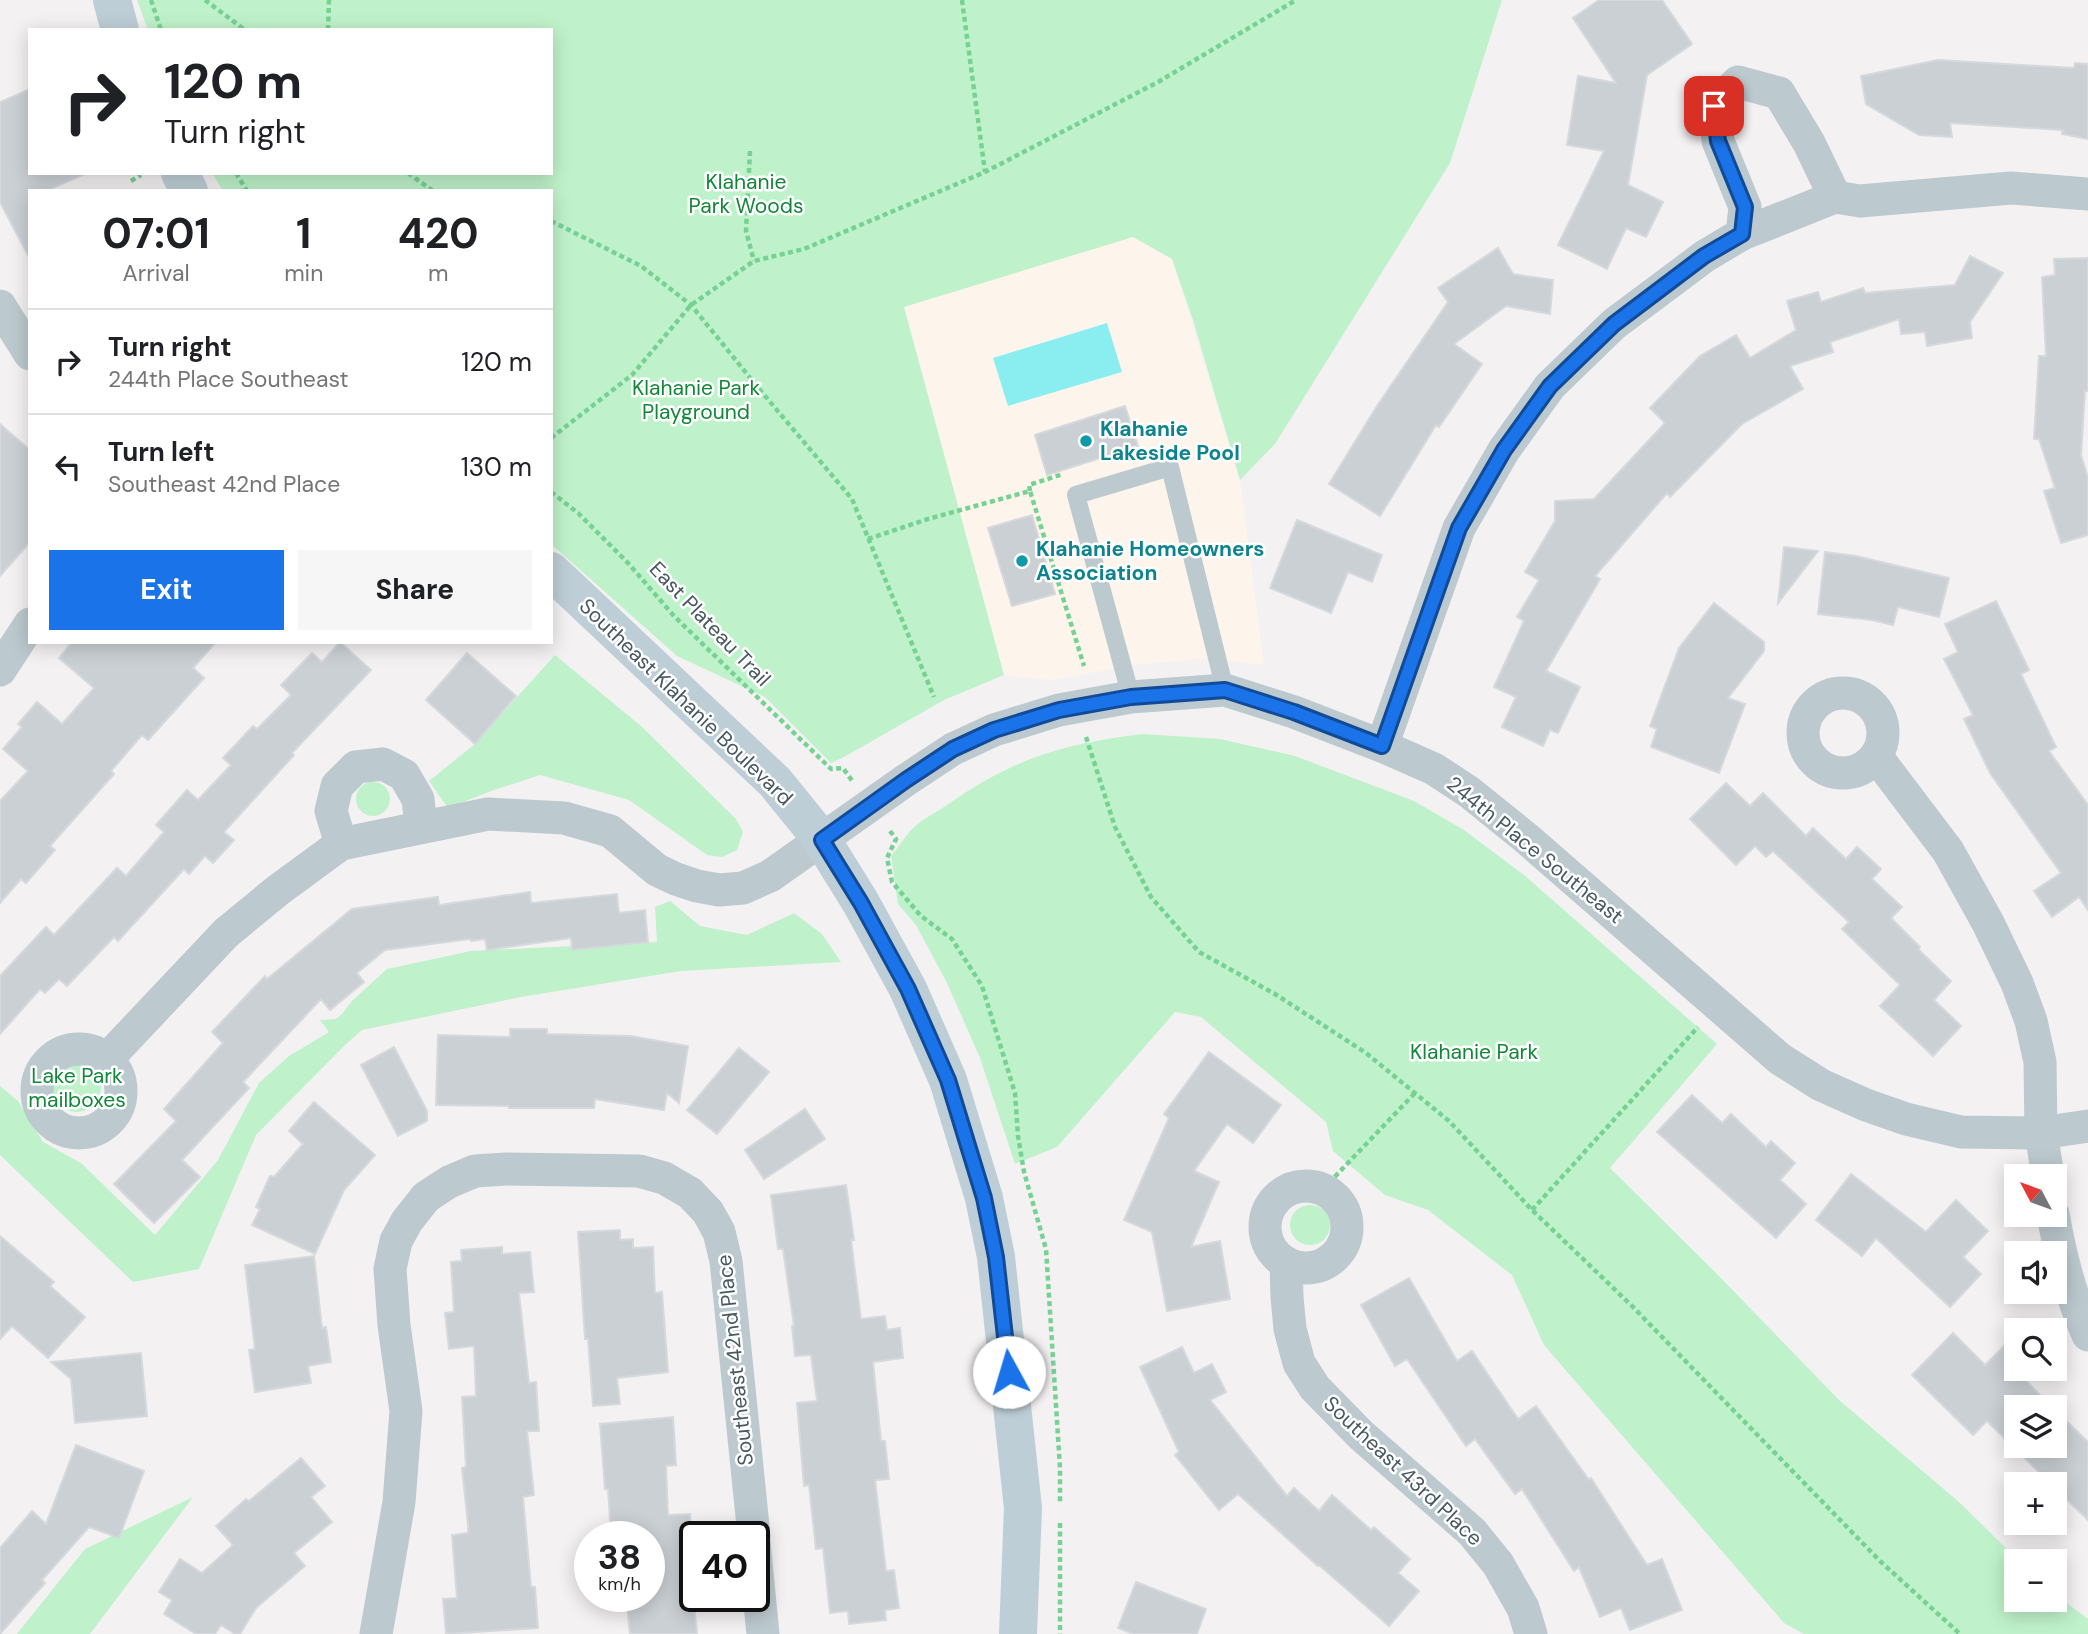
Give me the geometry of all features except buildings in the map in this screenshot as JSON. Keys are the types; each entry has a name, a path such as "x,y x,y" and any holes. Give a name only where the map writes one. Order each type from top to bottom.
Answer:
{"street":[{"path":"113,0 120,28"},
{"path":"1742,234 1745,207 1718,141 1714,106 1738,82 1779,93 1809,143 1835,197"},
{"path":"1382,746 1459,528 1504,450 1550,386 1614,324 1704,256 1742,234 1835,197 1860,201 2011,188 2088,194"},
{"name":"Southeast Klahanie Boulevard","path":"553,573 775,782 822,840 861,903 908,989 948,1080 984,1198 997,1269 1023,1508 1018,1634"},
{"path":"0,670 28,627"},
{"name":"244th Place Southeast","path":"107,1059 226,933 341,844 488,814 564,818 610,831 657,870 676,879 719,890 743,888 770,876 925,767 984,734 1059,710 1131,697 1225,690 1294,712 1434,769 1527,838 1780,1059 1821,1085 1906,1119 1961,1132 2040,1133"},
{"path":"1876,757 1948,851 2017,983 2031,1021 2040,1062 2040,1133 2046,1164"},
{"path":"341,844 331,811 337,786 356,767 383,764 404,775 418,799 421,827"},
{"path":"2040,1133 2088,1126"},
{"name":"Southeast 42nd Place","path":"376,1634 400,1502 406,1411 394,1325 390,1269 396,1241 407,1221 426,1197 449,1182 475,1171 639,1171 664,1178 690,1193 708,1212 719,1232 726,1261 752,1521"},
{"path":"1296,1187 1324,1189 1335,1197 1347,1220 1343,1246 1325,1264 1312,1268 1299,1268 1286,1263 1268,1242 1265,1229 1267,1215 1273,1203 1283,1193 1296,1187"},
{"path":"2055,1227 2072,1299 2088,1335"},
{"name":"Southeast 43rd Place","path":"1286,1263 1290,1329 1299,1363 1315,1388 1361,1435 1472,1532 1498,1563 1522,1608 1531,1634"},
{"path":"761,1612 763,1634"}],"lane":[{"path":"1131,697 1076,495 1170,467 1225,690"}],"path":[{"path":"151,0 160,28"},
{"path":"205,0 241,28"},
{"path":"328,28 329,0"},
{"path":"962,0 985,172"},
{"path":"553,436 632,375 691,305 754,261 804,249 985,172 1158,82 1296,0"},
{"path":"750,151 746,231 754,261"},
{"path":"131,181 141,175"},
{"path":"411,175 430,189"},
{"path":"553,222 641,266 691,305 852,499 934,697"},
{"path":"868,539 928,519 1030,491 1084,666"},
{"name":"East Plateau Trail","path":"553,494 578,513 628,563 674,616 831,769 843,768 846,773"},
{"path":"1086,736 1115,827 1151,897 1199,952 1275,994 1366,1053 1449,1121 1532,1210 1631,1305 1880,1561 1960,1634"},
{"path":"1532,1210 1702,1022"},
{"path":"1324,1189 1415,1093"}],"shaded area":[{"path":"1133,237 1172,259 1240,480 1264,665 1208,658 1134,665 1051,680 1004,675 904,307"}],"green space":[{"name":"Klahanie Park Woods","path":"137,0 1502,0 1450,163 1275,444 1240,480 1193,320 1172,259 1133,237 904,307 1004,675 944,700 831,763 765,697 677,656 553,546 553,189 222,189 213,175 553,175 553,28 147,28"},
{"path":"555,655 641,726 736,819 743,832 737,850 722,857 707,855 629,800 540,775 448,808 429,781 475,744"},
{"name":"Klahanie Park","path":"1143,734 1220,739 1295,756 1414,801 1464,830 1524,875 1717,1044 1610,1168 1839,1400 1959,1502 2007,1549 2004,1549 2004,1612 2067,1612 2067,1603 2088,1619 2088,1634 1804,1634 1784,1623 1544,1345 1512,1275 1428,1210 1385,1195 1333,1151 1326,1122 1201,1017 1175,1012 1057,1147 1015,1164 980,1058 947,983 916,925 898,904 891,856 919,823 994,776 1064,748"},
{"path":"373,782 385,787 390,799 385,811 373,816 361,811 356,799 361,787"},
{"path":"670,901 700,926 747,935 794,913 822,934 841,962 681,971 521,997 362,1030 256,1135 199,1269 133,1282 0,1155 0,1086 18,1101 43,1142 81,1163 155,1235 218,1160 259,1083 289,1056 329,1032 320,1020 336,1019 387,969 471,951 657,942 655,907"},
{"name":"Lake Park mailboxes","path":"77,1064 94,1071 101,1088 94,1105 77,1112 60,1105 53,1088 60,1071"},
{"path":"1310,1205 1324,1211 1330,1225 1324,1239 1310,1245 1296,1239 1290,1225 1296,1211"},
{"path":"193,1497 90,1634 17,1634 85,1549"}],"water":[{"path":"1107,323 1122,372 1008,406 993,358"}],"place":[{"name":"Klahanie Lakeside Pool","path":"1086,441"},
{"name":"Klahanie Homeowners Association","path":"1022,561"}],"route":[{"path":"1009,1372 996,1257 984,1198 948,1080 908,989 861,903 822,840 953,749 994,730 1059,710 1131,697 1225,690 1294,712 1382,746 1459,528 1504,450 1550,386 1614,324 1704,256 1742,234 1745,207 1718,141 1714,106"}],"park label":[{"name":"Klahanie Park Playground","path":"696,400"}]}
